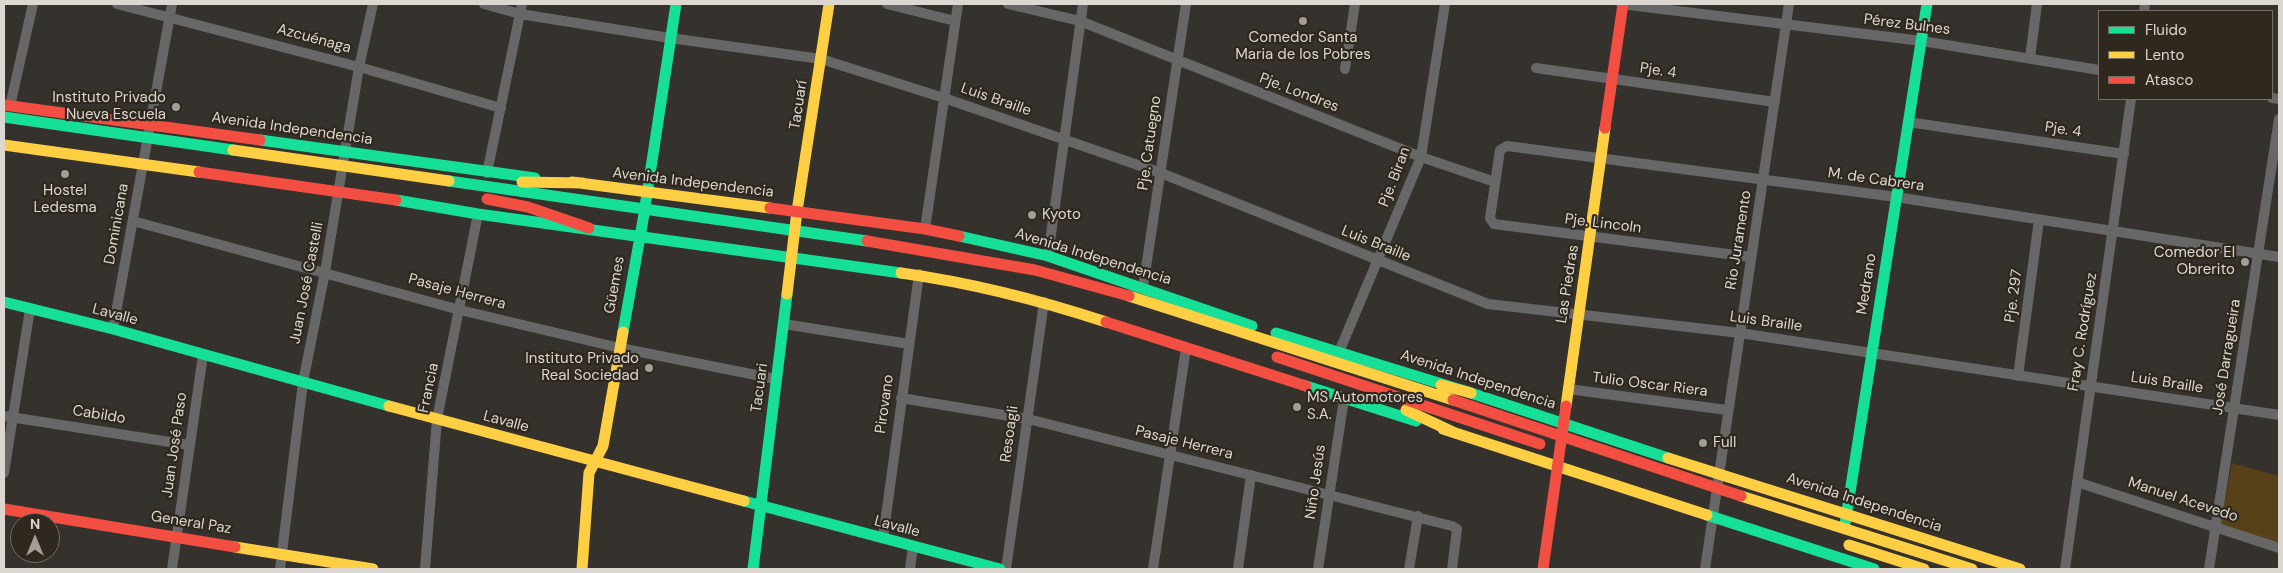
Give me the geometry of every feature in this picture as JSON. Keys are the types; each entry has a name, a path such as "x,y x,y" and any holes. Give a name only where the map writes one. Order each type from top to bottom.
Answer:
{"main road":[{"name":"Güemes","path":"582,569 589,473 602,446 643,215 676,4"},
{"name":"Tacuarí","path":"797,211 829,4"},
{"name":"Las Piedras","path":"1542,569 1558,468 1566,452 1562,438 1568,389 1613,79 1622,4"},
{"name":"Medrano","path":"1837,569 1928,4"},
{"path":"6,107 52,123"},
{"name":"Avenida Independencia","path":"6,107 346,151 487,174 583,184 925,229 1048,256 1257,327 1717,494 1779,521"},
{"name":"Avenida Independencia","path":"4,117 52,123 147,143 342,177 795,236 928,250 1035,270 1108,289 1255,337 1335,356 1471,393 1564,422 1636,448 1719,472 2017,568"},
{"name":"Avenida Independencia","path":"23,132 147,143 344,165 446,180 643,215"},
{"path":"4,145 340,191 478,214 919,274 991,288 1044,302 1344,399 1453,432 1558,468 1874,569"},
{"path":"446,180 583,184"},
{"path":"471,195 528,207 588,228"},
{"name":"Tacuari","path":"753,569 759,505 784,324 797,211"},
{"name":"Avenida Independencia","path":"795,236 992,270 1052,284 1113,304"},
{"path":"1168,296 1217,317 1255,337"},
{"name":"Lavalle","path":"4,302 113,329 437,419 1000,569"},
{"path":"1270,354 1566,452"},
{"path":"1332,374 1453,432"},
{"name":"Avenida Independencia","path":"1633,473 1717,494 1972,569"},
{"name":"General Paz","path":"4,509 373,569"},
{"path":"1842,542 1924,569"}],"street":[{"path":"6,107 33,4"},
{"name":"Azcuénaga","path":"117,4 360,67 501,108"},
{"name":"Dominicana","path":"113,329 172,4"},
{"name":"Juan José Castelli","path":"280,569 304,382 326,272 360,67 373,4"},
{"name":"Luis Braille","path":"484,4 521,9 670,38 821,59 944,98 1161,173 1488,304 1740,333 2279,415"},
{"path":"887,4 955,21"},
{"path":"925,229 958,4"},
{"name":"Pje. Londres","path":"1008,4 1080,21 1421,157 1495,182"},
{"path":"1048,256 1083,4"},
{"name":"Pje. Catuegno","path":"1143,287 1186,4"},
{"path":"1345,69 1355,4"},
{"name":"Pje. Biran","path":"1335,356 1378,261 1421,157 1445,4"},
{"name":"Pérez Bulnes","path":"1622,4 1922,41 2098,70"},
{"name":"Rio Juramento","path":"1706,569 1727,410 1764,180 1789,4"},
{"path":"2030,58 2038,4"},
{"path":"487,174 521,9"},
{"name":"Pje. 4","path":"1536,68 1775,102"},
{"name":"Fray C. Rodríguez","path":"2065,569 2089,385 2114,232 2131,100"},
{"name":"José Darragueira","path":"2209,569 2279,119"},
{"name":"Pje. 4","path":"1908,122 2124,154"},
{"name":"M. de Cabrera","path":"1495,182 1500,150 1507,146 1601,160 1896,197 2279,257"},
{"name":"Pje. Lincoln","path":"1495,182 1490,218 1494,224 1590,238 1752,257"},
{"name":"Francia","path":"424,569 437,419 478,214"},
{"name":"Pje. 297","path":"2018,376 2039,220"},
{"name":"Pasaje Herrera","path":"133,221 460,310 620,348 776,379"},
{"name":"Pirovano","path":"883,538 919,274"},
{"name":"Resoagli","path":"1006,569 1044,302"},
{"path":"4,473 8,416 30,309"},
{"path":"784,324 909,344"},
{"path":"1153,569 1186,348"},
{"name":"Juan José Paso","path":"172,569 203,355"},
{"name":"Tulio Oscar Riera","path":"1568,389 1727,410"},
{"name":"Pasaje Herrera","path":"901,398 1028,419 1418,516 1457,529 1452,569"},
{"name":"Niño Jesús","path":"1318,569 1344,399"},
{"name":"Cabildo","path":"8,416 189,445"},
{"path":"1238,569 1251,476"},
{"name":"Manuel Acevedo","path":"2076,482 2279,548"},
{"path":"1409,569 1418,516"},
{"path":"910,569 913,547"}],"shaded area":[{"path":"2232,463 2279,476 2279,544 2220,526"}],"traffic: fast":[{"path":"623,332 643,220 676,4"},
{"path":"1845,524 1927,4"},
{"path":"4,117 233,150"},
{"path":"260,140 535,178"},
{"path":"449,181 867,241"},
{"path":"396,200 478,214 901,273"},
{"path":"959,236 1048,256 1252,326"},
{"path":"753,569 787,294"},
{"path":"4,302 113,329 389,406"},
{"path":"1276,333 1471,393 1668,458"},
{"path":"1306,386 1416,421"},
{"path":"744,501 1000,569"},
{"path":"1707,515 1874,569"},
{"path":"2013,567 2017,569"}],"traffic: slow":[{"path":"787,294 797,211 829,4"},
{"path":"1566,406 1605,128"},
{"path":"4,145 199,172"},
{"path":"233,150 449,181"},
{"path":"522,182 583,183"},
{"path":"572,182 770,208"},
{"path":"901,273 1004,293 1106,322"},
{"path":"1129,296 1453,400"},
{"path":"582,569 589,473 603,446 623,332"},
{"path":"1441,385 1471,393"},
{"path":"389,406 744,501"},
{"path":"1406,410 1453,432"},
{"path":"1443,429 1707,515"},
{"path":"1668,458 2020,569"},
{"path":"1741,496 1972,569"},
{"path":"1849,545 1924,569"},
{"path":"235,547 373,569"}],"traffic: jam":[{"path":"1605,128 1623,4"},
{"path":"4,105 260,140"},
{"path":"199,172 396,200"},
{"path":"487,199 528,207 589,228"},
{"path":"770,208 925,229 959,236"},
{"path":"867,241 1035,270 1129,296"},
{"path":"1106,322 1306,386"},
{"path":"1277,357 1540,444"},
{"path":"1453,400 1741,496"},
{"path":"1543,569 1566,406"},
{"path":"4,509 235,547"}],"place":[{"name":"Comedor Santa Maria de los Pobres","path":"1303,21"},
{"name":"Instituto Privado Nueva Escuela","path":"176,107"},
{"name":"Hostel Ledesma","path":"65,174"},
{"name":"Kyoto","path":"1032,215"},
{"name":"Comedor El Obrerito","path":"2245,262"},
{"name":"Instituto Privado Real Sociedad","path":"649,368"},
{"name":"MS Automotores S.A.","path":"1297,407"},
{"name":"Full","path":"1703,443"}]}
